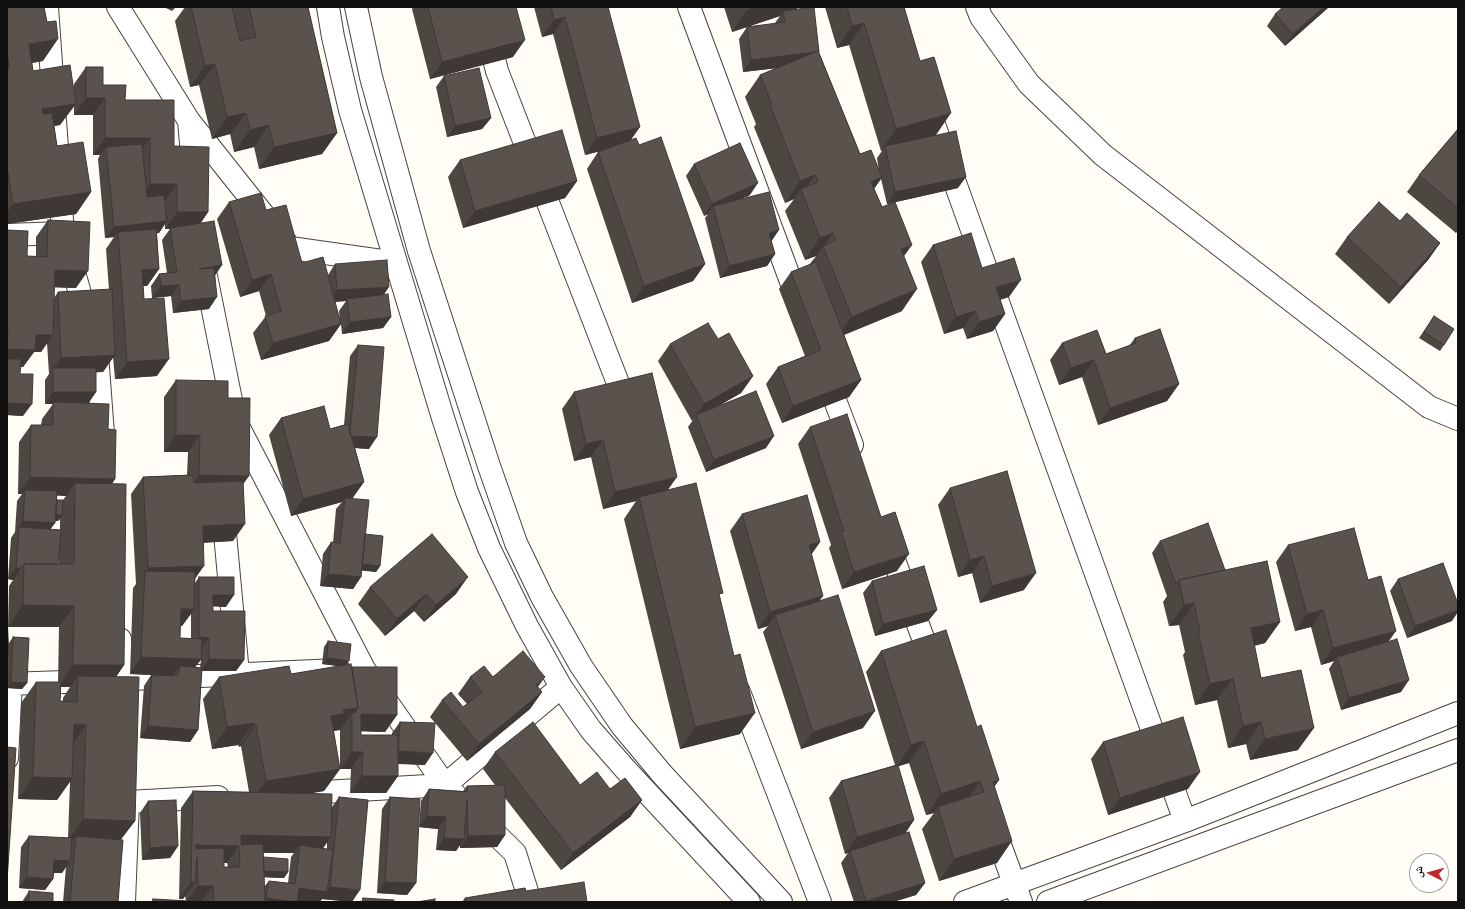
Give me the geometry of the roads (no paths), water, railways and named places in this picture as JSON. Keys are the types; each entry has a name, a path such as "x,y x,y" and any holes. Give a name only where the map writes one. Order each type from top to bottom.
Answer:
{"street":[{"path":"47,7 63,234 97,354 105,457"},
{"path":"118,7 189,121 290,248 396,263"},
{"path":"328,7 333,37 350,110 443,418 467,492 489,548 527,626 561,687 591,730 621,765 749,902"},
{"path":"356,7 371,77 419,251 489,466 516,542 536,583 581,666 622,726 662,774 782,902"},
{"path":"481,7 497,71 636,427"},
{"path":"689,7 806,322"},
{"path":"977,7 981,17 1029,84 1103,155 1429,407 1458,419"},
{"path":"921,89 1185,821"},
{"path":"189,121 195,197"},
{"path":"7,235 63,234"},
{"path":"216,423 201,258 236,420 364,669 445,785 516,853 530,901 511,902"},
{"path":"820,359 859,464"},
{"path":"222,494 238,674"},
{"path":"881,524 939,681"},
{"path":"119,623 124,726"},
{"path":"7,758 9,684 364,669"},
{"path":"731,672 820,902"},
{"path":"270,794 445,785 561,687"},
{"path":"964,902 1018,893 1185,821 1458,713"},
{"path":"1048,902 1458,750"},
{"path":"124,902 128,802 127,779"},
{"path":"128,802 239,796"},
{"path":"986,808 1018,893"}]}
